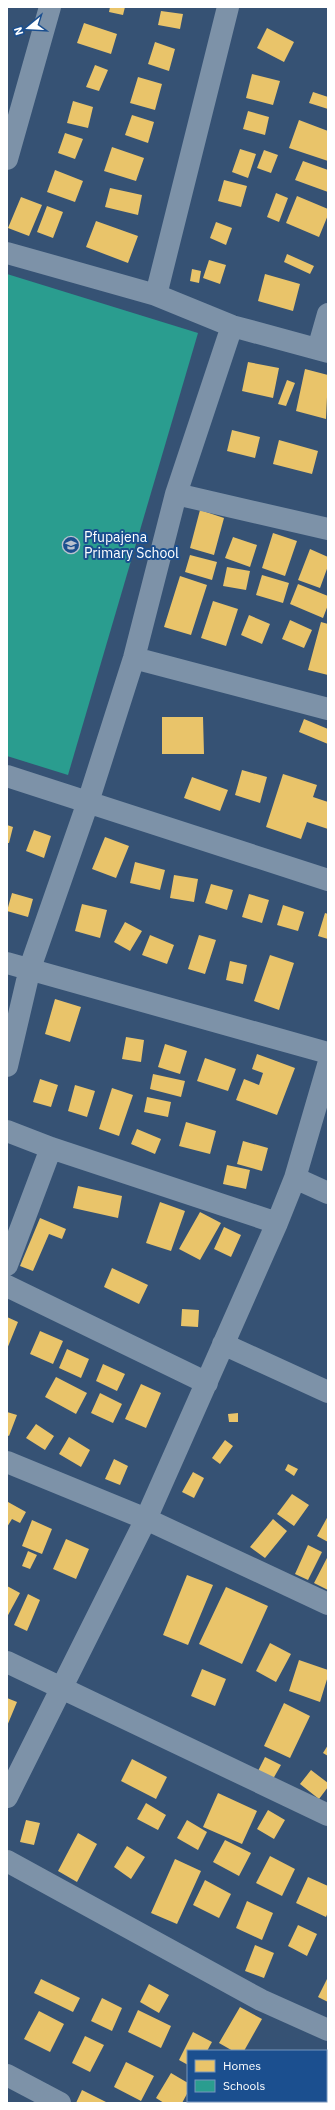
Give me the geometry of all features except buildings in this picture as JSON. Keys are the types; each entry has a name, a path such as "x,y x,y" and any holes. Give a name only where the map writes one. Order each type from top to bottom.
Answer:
{"street":[{"path":"7,159 50,7"},
{"path":"156,295 228,7"},
{"path":"7,253 156,295 232,326 323,350 328,314"},
{"path":"7,1066 30,968 88,802 134,658 176,494 232,326"},
{"path":"176,494 328,529"},
{"path":"134,658 328,709"},
{"path":"7,776 328,880"},
{"path":"7,963 30,968 328,1053"},
{"path":"7,1797 146,1519 207,1383 277,1223 295,1178 328,1065"},
{"path":"7,1131 51,1148 277,1223"},
{"path":"7,1265 51,1148"},
{"path":"295,1178 328,1193"},
{"path":"7,1286 207,1383"},
{"path":"223,1344 328,1392"},
{"path":"7,1462 146,1519 328,1604"},
{"path":"7,1662 328,1815"},
{"path":"7,1861 261,2000 328,2030"},
{"path":"7,2075 60,2103"}],"place":[{"name":"Pfupajena Primary School","path":"71,545"}]}
